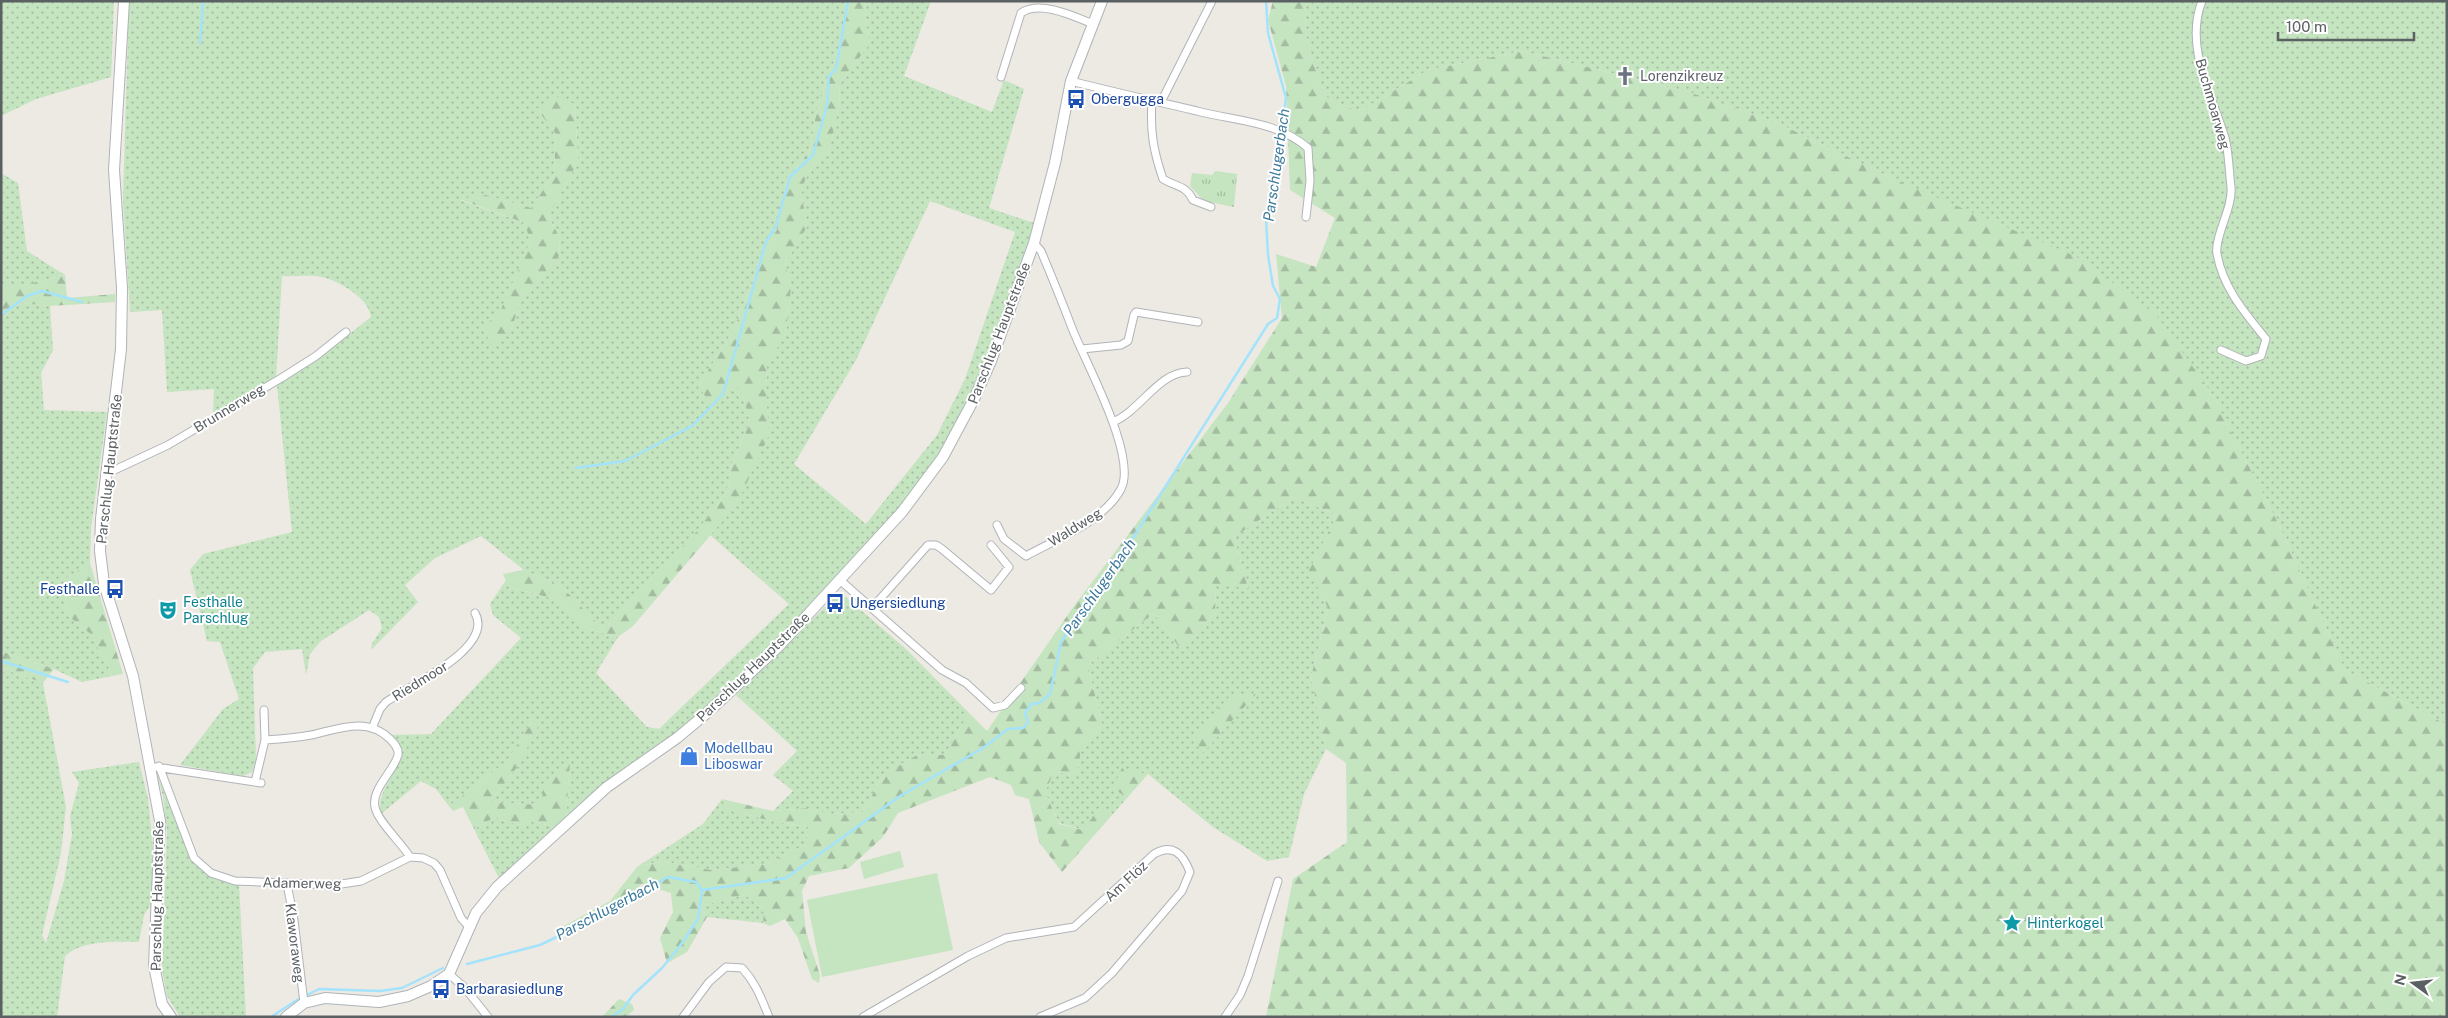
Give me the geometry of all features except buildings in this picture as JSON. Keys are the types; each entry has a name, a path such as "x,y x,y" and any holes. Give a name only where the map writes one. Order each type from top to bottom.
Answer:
{"main road":[{"name":"Parschlug Hauptstraße","path":"124,1 114,170 122,288 121,349 106,474 100,551 104,584 133,676 155,768 160,821 154,966 162,1004 171,1017"},
{"name":"Parschlug Hauptstraße","path":"449,974 469,927 485,900 607,787 677,738 707,713 778,646 902,512 943,458 988,368 1034,243 1055,162 1071,81 1102,1"},
{"path":"286,1017 303,998 379,1002 408,996 431,986 449,974"}],"street":[{"path":"1162,102 1212,1"},
{"name":"Buchmoarweg","path":"2202,1 2198,11 2197,44 2204,82 2226,139 2232,196 2217,252 2226,284 2242,309 2266,339 2261,356 2246,360 2221,350"},
{"path":"1001,77 1021,13 1027,8 1048,7 1093,24"},
{"path":"1071,81 1280,131 1296,138 1308,148 1310,181 1306,217"},
{"path":"1152,100 1150,129 1152,145 1163,179 1182,186 1189,192 1193,200 1211,207"},
{"name":"Waldweg","path":"997,525 1004,538 1026,556 1077,528 1111,504 1122,487 1124,477 1124,466 1113,422 1041,251 1034,243"},
{"path":"1082,349 1122,344 1128,341 1136,312 1198,322"},
{"name":"Brunnerweg","path":"106,474 168,445 316,356 346,332"},
{"path":"1113,422 1126,416 1168,377 1187,372"},
{"path":"872,608 928,545 936,545 942,549 991,590 1009,567 991,544"},
{"path":"841,580 942,670 966,683 993,708 1005,705 1021,688"},
{"name":"Riedmoor","path":"373,726 380,709 386,702 442,669 468,646 479,627 480,621 475,613"},
{"path":"155,768 258,782 265,740 264,710"},
{"path":"265,740 294,738 348,726 373,726 388,736 398,750 398,756 376,797 374,806 410,857 423,858 434,863 440,870 461,918 469,927"},
{"name":"Adamerweg","path":"155,768 194,858 211,873 235,881 335,885 361,881 410,857"},
{"name":"Am Flöz","path":"863,1017 961,959 1006,938 1074,927 1154,854 1164,848 1173,849 1186,861 1190,872 1182,891 1112,973 1085,998 1040,1017"},
{"path":"1225,1017 1240,995 1248,976 1278,881"},
{"name":"Klaworaweg","path":"287,884 300,961 303,998"},
{"path":"682,1017 709,982 726,968 742,968 763,998 769,1017"},
{"path":"449,974 465,988 488,1017"}],"green space":[{"path":"1,1 114,1 111,77 36,99 1,116"},
{"path":"129,1 850,1 836,57 818,102 810,151 786,179 784,199 778,209 778,228 761,257 734,329 698,387 735,386 742,392 750,422 731,466 727,491 698,530 622,609 608,627 598,624 562,587 524,570 481,536 435,558 405,585 418,602 371,650 372,644 382,628 379,617 369,610 321,641 310,654 306,675 302,649 265,652 253,668 256,760 252,772 243,776 180,765 223,709 239,699 220,642 207,641 190,570 203,554 292,532 277,385 318,359 371,317 365,303 352,291 337,282 317,276 282,276 276,377 213,416 214,389 167,392 162,310 130,312 123,200","holes":["575,104 578,162 548,216 560,238 559,256 520,302 511,331 484,327 500,313 530,242 525,223 460,200 486,195 531,208 554,174 556,134 537,109"]},
{"path":"850,1 864,1 869,45 840,83 839,105 829,151 809,171 801,190 807,227 785,263 791,288 786,333 767,365 766,389 769,435 737,504 633,626 618,637 588,629 555,599 509,587 503,574 524,570 562,587 598,624 608,627 622,609 698,530 727,491 731,466 750,422 742,393 735,386 714,407 698,387 734,329 761,257 778,228 778,209 784,198 786,179 810,151 818,102 836,57"},
{"path":"864,1 931,1 904,76 992,112 1004,80 1024,89 989,208 1034,223 1019,273 986,363 945,447 919,484 876,536 738,680 694,720 652,750 566,819 570,763 541,805 490,802 518,766 532,721 507,761 449,806 436,789 421,781 381,814 380,803 383,792 401,753 399,744 391,735 431,734 521,638 493,615 490,604 506,580 509,587 555,599 588,629 618,637 596,673 647,727 659,729 789,604 710,535 737,504 766,389 767,364 786,333 791,288 785,263 807,227 801,190 809,171 829,151 839,105 840,83 869,45","holes":["930,201 1015,232 965,379 937,435 866,524 794,464 856,360"]},
{"path":"1273,1 1306,1 1307,39 1326,97 1359,112 1428,70 1522,51 1692,93 1784,126 1893,179 2075,256 2154,312 2210,391 2279,525 2345,670 2447,725 2447,1017 1266,1017 1293,879 1347,842 1346,763 1326,749 1311,677 1328,608 1309,570 1337,515 1294,497 1234,537 1248,588 1216,585 1215,613 1182,651 1154,613 1088,665 1102,725 1081,751 1077,774 1054,772 1045,792 1059,824 1083,830 1100,807 1113,814 1062,872 1039,842 1029,799 1015,795 1011,785 990,777 898,813 883,837 849,868 809,876 802,891 806,932 820,975 819,983 812,979 798,938 785,919 770,926 763,923 764,909 745,895 700,906 707,917 687,952 667,963 660,938 673,912 671,893 642,884 611,911 564,935 562,927 610,901 637,867 661,861 711,870 767,864 807,844 808,827 767,820 727,809 722,799 773,811 808,808 830,814 863,812 884,774 917,755 945,755 969,713 987,731 1074,606 1228,403 1282,318 1276,254 1316,267 1335,218 1290,190 1286,86 1268,20"},
{"path":"1306,1 2447,1 2447,725 2345,670 2279,525 2210,391 1893,179 1784,126 1692,93 1522,51 1428,70 1359,112 1326,97 1307,39"},
{"path":"552,95 575,104 578,162 548,216 560,238 559,256 520,302 511,331 491,345 483,327 500,312 530,242 525,223 459,199 486,195 531,208 554,174 556,134 537,109"},
{"path":"1215,171 1237,174 1234,207 1204,201 1190,186 1192,173 1212,175"},
{"path":"1,173 18,183 27,251 65,275 20,286 1,286"},
{"path":"65,275 67,298 115,294 115,302 50,306 21,303 1,319 1,286 20,286"},
{"path":"21,303 50,306 53,350 41,373 44,410 107,412 91,528 90,563 65,579 66,614 93,636 112,676 82,682 54,669 1,651 1,319"},
{"path":"1294,497 1337,515 1310,570 1328,608 1311,677 1326,749 1304,794 1289,857 1267,861 1213,827 1148,774 1113,788 1127,798 1113,814 1100,807 1084,830 1059,823 1045,792 1054,772 1077,774 1081,751 1102,725 1088,665 1154,613 1182,651 1215,613 1216,584 1248,588 1234,537"},
{"path":"90,563 123,674 112,676 93,636 66,614 65,579"},
{"path":"840,592 907,650 969,713 945,755 917,755 884,774 863,812 829,814 808,808 773,811 793,791 773,775 797,751 736,695"},
{"path":"1,651 54,669 43,683 1,668"},
{"path":"1,668 43,683 66,807 61,853 42,935 46,943 64,881 72,834 70,816 79,783 72,772 139,762 148,799 153,847 153,901 144,915 139,942 91,944 65,956 57,1017 1,1017"},
{"path":"1256,694 1201,755 1196,734 1229,697"},
{"path":"532,721 540,723 518,766 490,802 541,805 544,783 570,763 566,819 555,828 536,821 518,825 495,817 474,829 463,807 453,811 449,806 507,761"},
{"path":"1122,768 1148,774 1127,798 1113,788"},
{"path":"157,775 192,859 239,884 246,1017 180,1017 167,996 162,970 167,832 163,796"},
{"path":"722,799 727,809 767,820 808,827 807,844 767,864 711,870 661,861 637,867 703,824"},
{"path":"495,817 518,825 536,821 555,828 500,880 474,829"},
{"path":"900,851 904,867 864,879 860,862"},
{"path":"937,873 953,950 822,977 807,900"},
{"path":"745,895 764,909 763,923 707,917 700,906"},
{"path":"619,999 632,1004 634,1010 626,1017 602,1017"}],"waterway":[{"path":"200,43 203,1"},
{"path":"576,468 625,461 692,426 723,394 766,242 776,226 790,177 813,155 827,105 829,76 836,69 848,1"},
{"name":"Parschlugerbach","path":"467,964 540,945 586,923 668,877 696,882 702,890 786,878 900,796 983,748 1008,729 1023,728 1028,722 1025,713 1031,704 1039,703 1050,694 1061,642 1092,593 1131,541 1268,324 1277,318 1280,299 1273,286 1268,255 1266,219 1272,195 1286,98 1268,33 1266,1"},
{"path":"1,315 27,296 42,291 82,302"},
{"path":"1,661 68,682"},
{"path":"612,1017 623,1009 633,995 662,968 680,946 698,919 702,890"},
{"name":"Parschlugerbach","path":"271,1017 297,1000 319,989 380,991 402,988 443,968"}],"place":[{"name":"Lorenzikreuz","path":"1625,76"},
{"name":"Obergugga","path":"1076,99"},
{"name":"Festhalle","path":"115,589"},
{"name":"Ungersiedlung","path":"835,603"},
{"name":"Festhalle Parschlug","path":"168,610"},
{"name":"Modellbau Liboswar","path":"689,756"},
{"name":"Hinterkogel","path":"2012,923"},
{"name":"Barbarasiedlung","path":"441,989"}]}
